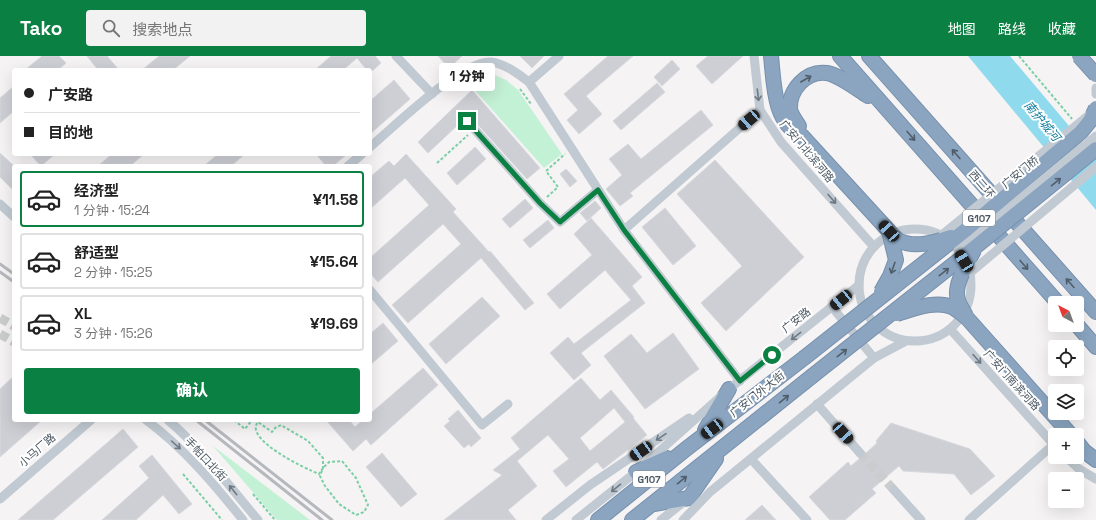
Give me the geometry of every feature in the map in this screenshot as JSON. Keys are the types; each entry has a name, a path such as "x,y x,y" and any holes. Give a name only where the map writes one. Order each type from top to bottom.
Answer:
{"highway":[{"path":"771,56 776,99 781,114 788,126 795,133 802,136"},
{"name":"西二环","path":"840,56 1052,296"},
{"name":"西二环","path":"869,56 1096,312"},
{"path":"1080,56 1096,75"},
{"path":"1089,56 1096,64"},
{"path":"885,107 845,80 827,73 816,74 806,78 797,85 791,95 790,111 799,126 802,136 897,240 921,244 959,235"},
{"name":"广安门桥","path":"804,358 959,235 1079,128 1090,121 1096,108"},
{"name":"G107","path":"890,316 1096,149"},
{"path":"875,302 890,276 896,260 889,231"},
{"path":"974,248 960,280 957,295 959,302 968,318 1065,428"},
{"path":"890,316 928,305 945,305 953,308 968,318"},
{"name":"广安门外大街","path":"632,520 890,316"},
{"path":"1083,332 1096,347"},
{"name":"广安门外大街","path":"598,520 701,437 804,358"},
{"path":"701,437 735,385"},
{"path":"1084,444 1096,448"},
{"path":"652,504 689,498 725,445"},
{"path":"636,472 686,449"},
{"path":"1084,451 1096,460"}],"street":[{"path":"396,56 432,94"},
{"path":"529,82 559,56"},
{"name":"广安门北滨河路","path":"754,56 760,110 781,142 874,247"},
{"path":"372,145 451,78 476,64 491,62 511,69 529,82 624,230 735,385"},
{"path":"1096,88 1096,94"},
{"name":"广安门桥","path":"943,234 1096,108"},
{"path":"624,230 760,110"},
{"path":"467,121 540,203 560,222 598,190"},
{"name":"广安门桥","path":"958,250 1096,136"},
{"path":"350,164 360,156"},
{"path":"971,272 1096,167"},
{"path":"0,204 12,216"},
{"path":"911,229 943,234 958,250 971,272 970,302 962,318 951,330 931,340 906,341 889,335 871,320 863,304 860,285 863,265 874,247 895,231 911,229"},
{"name":"广安路","path":"735,385 860,285"},
{"path":"372,292 482,425 508,404"},
{"path":"832,307 874,358"},
{"name":"广安门南滨河路","path":"951,330 1048,438"},
{"path":"682,520 710,492 874,358 906,341"},
{"name":"广安门外大街","path":"576,520 636,472 735,385"},
{"path":"546,520 590,485 717,400"},
{"path":"817,404 860,453"},
{"name":"小马厂路","path":"0,499 89,422"},
{"name":"手帕口北街","path":"149,422 170,439 194,462 243,520"},
{"name":"手帕口北街","path":"170,422 181,431 208,460 258,520"},
{"path":"969,520 1048,450"},
{"path":"751,458 807,520"},
{"path":"1074,464 1096,479"},
{"path":"894,490 921,520"},
{"path":"661,520 689,498 710,492"}],"path":[{"path":"1019,56 1079,128"},
{"path":"520,89 534,108"},
{"path":"437,163 474,129"},
{"path":"540,203 558,188 546,171 566,154 561,148"},
{"path":"237,422 246,428 250,422"},
{"path":"258,422 255,431 266,445 304,469 319,474 324,468 329,462 342,461 356,478 368,505 364,512 356,515 339,504 325,486 320,476 324,468 323,458 308,441 281,425 275,428 272,432 259,422"},
{"path":"183,474 222,520"},
{"path":"253,494 276,520"}],"green space":[{"path":"476,72 488,72 506,80 518,90 562,154 544,168 464,78"},
{"path":"213,446 310,520 277,520"}],"water":[{"name":"南护城河","path":"968,56 1010,56 1096,158 1096,210"}],"building":[{"path":"42,56 59,56 66,63 60,68 27,68"},
{"path":"87,56 107,56 117,68 96,68"},
{"path":"159,56 190,56 175,68 144,68"},
{"path":"331,56 375,56 381,63 372,71 372,68 365,68 357,58 345,68 317,68"},
{"path":"438,56 462,56 449,68"},
{"path":"520,56 544,56 532,68"},
{"path":"608,56 633,56 586,96 602,114 579,134 567,120 578,110 564,94"},
{"path":"708,56 743,56 712,84 696,66"},
{"path":"672,60 680,69 662,86 654,77"},
{"path":"394,80 410,99 372,132 372,99"},
{"path":"657,83 665,92 621,130 613,121"},
{"path":"12,88 12,113 0,123 0,98"},
{"path":"472,90 540,168 527,179 469,115 463,117 461,122 428,153 418,142"},
{"path":"701,110 713,125 630,193 633,196 620,206 606,189 622,175 609,159 628,144 641,159"},
{"path":"475,147 486,159 457,185 447,173"},
{"path":"0,153 12,164 12,189 0,177"},
{"path":"406,154 456,209 453,212 489,252 490,251 534,303 525,310 481,258 408,323 392,305 461,244 443,224 378,282 372,275 372,256 429,205 405,178 372,207 372,175 389,161 394,166"},
{"path":"32,156 53,156 43,164 39,164"},
{"path":"110,156 142,156 132,164 100,164"},
{"path":"216,156 243,156 233,164 206,164"},
{"path":"318,156 345,156 335,164 324,164"},
{"path":"715,160 804,257 726,331 701,303 742,266 677,194"},
{"path":"566,169 577,181 570,187 560,174"},
{"path":"525,199 533,208 510,228 502,219"},
{"path":"595,201 601,208 587,221 580,213"},
{"path":"665,208 696,246 673,265 642,227"},
{"path":"591,218 642,277 632,286 645,303 581,353 591,365 574,380 550,353 568,337 574,344 631,300 605,270 560,309 547,294 592,255 574,234"},
{"path":"548,220 554,228 530,248 523,240"},
{"path":"482,297 500,316 446,364 429,344"},
{"path":"383,323 398,341 372,363 372,332"},
{"path":"673,333 699,369 645,409 604,356 631,334 647,353"},
{"path":"423,368 438,385 371,445 366,439 353,451 328,422 351,422 355,427 361,422 372,422 372,412"},
{"path":"12,378 12,422 40,422 0,457 0,389"},
{"path":"581,378 600,400 611,390 647,435 603,469 597,462 566,487 553,471 569,459 548,435 517,461 537,486 508,510 516,520 444,520 502,475 493,470 520,449 511,438","holes":["614,408 625,422 590,451 580,438"]},
{"path":"458,410 481,438 471,447 469,444 464,448 444,426 450,421 448,419"},
{"path":"891,423 970,449 995,476 971,495 954,474 903,471 899,466 872,489 876,493 845,520 830,520 809,497 848,462 851,466 859,459 864,457 866,453 877,443 876,441"},
{"path":"123,429 138,447 53,520 18,520"},
{"path":"382,453 417,494 401,507 366,467"},
{"path":"152,455 192,504 179,514 163,495 136,520 102,520 149,478 139,466"},
{"path":"762,505 776,520 745,520"}],"tunnel":[{"path":"0,318 12,325"},
{"path":"0,334 12,341"},
{"path":"860,453 894,490"}],"railway":[{"path":"0,264 12,273"},
{"path":"0,272 12,281"},
{"path":"199,422 322,520"},
{"path":"208,422 332,520"}],"route":[{"path":"467,121 540,203 560,222 598,190 624,230 740,381 772,355"}]}
